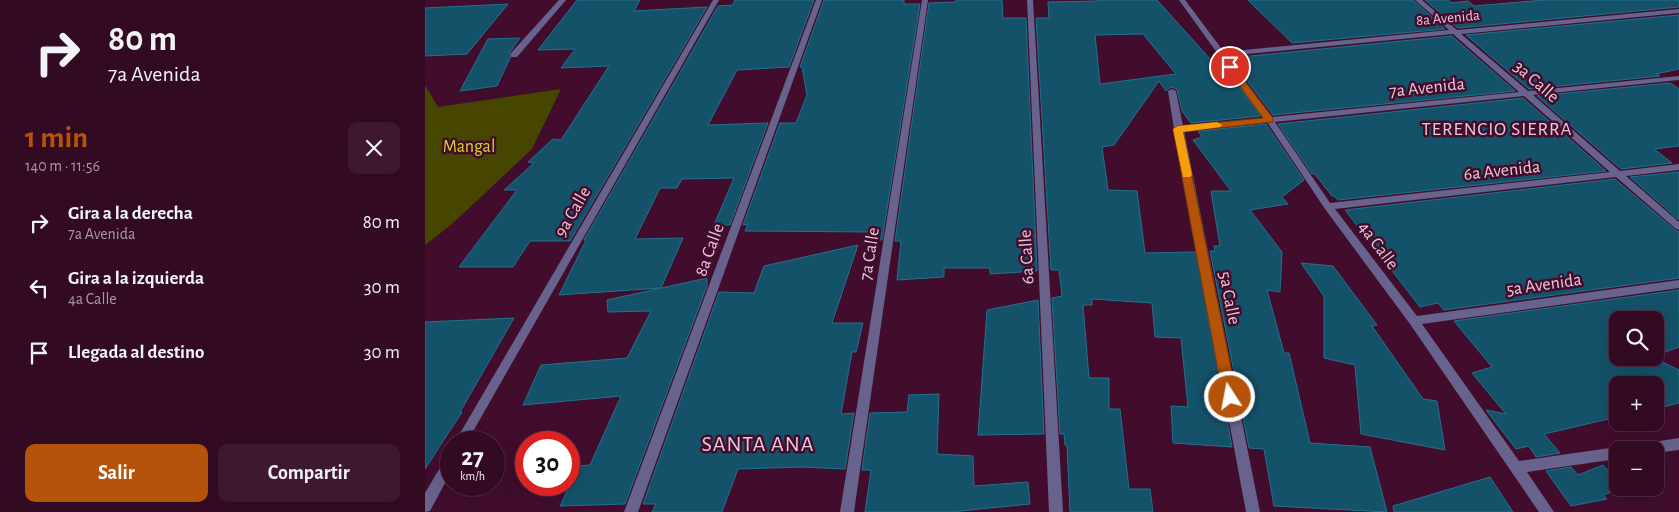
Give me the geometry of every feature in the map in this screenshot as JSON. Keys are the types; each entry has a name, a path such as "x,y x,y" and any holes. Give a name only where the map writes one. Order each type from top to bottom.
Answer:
{"street":[{"path":"514,55 563,0"},
{"name":"9a Calle","path":"467,431 716,0"},
{"name":"8a Calle","path":"631,512 819,0"},
{"name":"7a Calle","path":"847,512 925,0"},
{"name":"6a Calle","path":"1030,0 1057,512"},
{"name":"4a Calle","path":"1182,0 1270,120 1328,207 1414,321 1547,512"},
{"name":"3a Calle","path":"1418,0 1679,228"},
{"name":"8a Avenida","path":"1221,54 1679,11"},
{"name":"7a Avenida","path":"1178,129 1679,78"},
{"name":"5a Calle","path":"1172,91 1253,512"},
{"name":"6a Avenida","path":"1328,207 1679,167"},
{"name":"5a Avenida","path":"1414,321 1679,284"},
{"path":"1664,446 1679,444"},
{"path":"1516,468 1609,454"},
{"path":"425,506 440,479"}],"green space":[{"name":"Mangal","path":"425,85 438,107 561,89 532,149 452,224 425,245"}],"building":[{"path":"577,0 640,0 634,11 707,7 570,241 530,241 513,267 459,267 517,190 504,190 534,163 528,162 553,139 561,140 609,66 561,68 575,49 538,50"},
{"path":"735,0 814,0 789,67 737,70 708,125 768,123 730,225 714,225 734,178 682,179 677,188 660,188 635,239 683,238 661,288 559,295 586,240 584,240 718,6 733,5"},
{"path":"824,0 904,0 904,4 920,4 882,240 875,240 874,232 745,231 748,224 743,225 780,123 796,123 807,95 802,67 800,67"},
{"path":"956,0 1002,0 1003,18 1026,18 1037,271 990,274 990,268 944,268 944,277 897,280 901,241 895,241 929,3 956,2"},
{"path":"1157,0 1211,60 1219,59 1261,116 1191,123 1182,111 1177,89 1171,87 1166,91 1159,81 1114,145 1102,147 1108,190 1137,191 1145,253 1196,252 1232,447 1173,443 1171,406 1188,407 1181,338 1155,337 1152,303 1092,299 1092,305 1083,305 1089,378 1109,378 1109,409 1120,409 1129,489 1150,489 1153,512 1070,512 1067,445 1065,445 1064,434 1060,434 1052,298 1062,296 1059,270 1051,270 1036,18 1049,18 1048,2","holes":["1143,34 1176,74 1100,84 1095,35"]},
{"path":"1248,0 1413,0 1445,29 1292,43"},
{"path":"1425,0 1448,0 1452,3 1468,1 1474,6 1544,0 1679,0 1679,7 1458,28"},
{"path":"508,4 467,54 425,56 425,8"},
{"path":"1679,15 1679,69 1656,74 1660,76 1529,89 1466,35"},
{"path":"1452,36 1515,91 1273,115 1230,58"},
{"path":"520,38 510,52 510,58 497,86 460,91 488,39"},
{"path":"1670,83 1679,89 1679,146 1654,149 1672,163 1621,169 1537,96"},
{"path":"1523,98 1606,171 1338,200 1332,196 1314,173 1312,174 1278,124"},
{"path":"1266,124 1304,180 1282,197 1288,204 1250,210 1282,252 1280,292 1267,290 1284,353 1289,353 1310,443 1370,447 1387,512 1274,506 1264,449 1249,448 1210,251 1215,251 1214,246 1220,246 1211,191 1231,191 1193,140 1202,137 1198,131"},
{"path":"1679,172 1679,220 1630,177"},
{"path":"1615,179 1679,232 1679,278 1444,310 1438,303 1420,307 1345,210"},
{"path":"858,245 832,323 863,323 856,352 852,352 841,414 854,413 845,469 802,467 738,469 722,512 652,512 656,504 643,504 719,292 754,293 764,266"},
{"path":"1301,263 1333,266 1377,325 1372,326 1423,399 1437,401 1445,450 1361,434 1355,365 1324,358 1324,296"},
{"path":"707,278 707,286 625,504 560,506 565,496 580,496 580,466 590,465 621,396 523,405 541,365 627,358 651,311 608,312 607,300"},
{"path":"1679,290 1679,347 1664,353 1664,311 1609,311 1609,366 1664,366 1664,363 1679,370 1679,403 1664,407 1664,376 1609,376 1609,419 1544,434 1560,453 1536,457 1529,446 1516,449 1486,410 1506,414 1472,373 1492,367 1454,321"},
{"path":"1038,300 1044,434 978,435 987,310"},
{"path":"514,318 450,431 440,431 440,446 425,469 425,322"},
{"path":"939,394 937,454 973,456 974,486 1028,482 1030,504 950,512 865,512 871,470 862,470 870,413 907,412 909,395"},
{"path":"1603,465 1609,472 1609,493 1603,495 1607,499 1571,506 1546,471 1571,467 1578,475"},
{"path":"1490,477 1513,512 1394,512 1393,506"}],"slow traffic":[{"path":"1187,175 1178,129 1217,125"}],"district":[{"name":"TERENCIO SIERRA","path":"1497,129"},
{"name":"SANTA ANA","path":"758,444"}],"route":[{"path":"1230,67 1270,120 1178,129 1230,397"}]}
